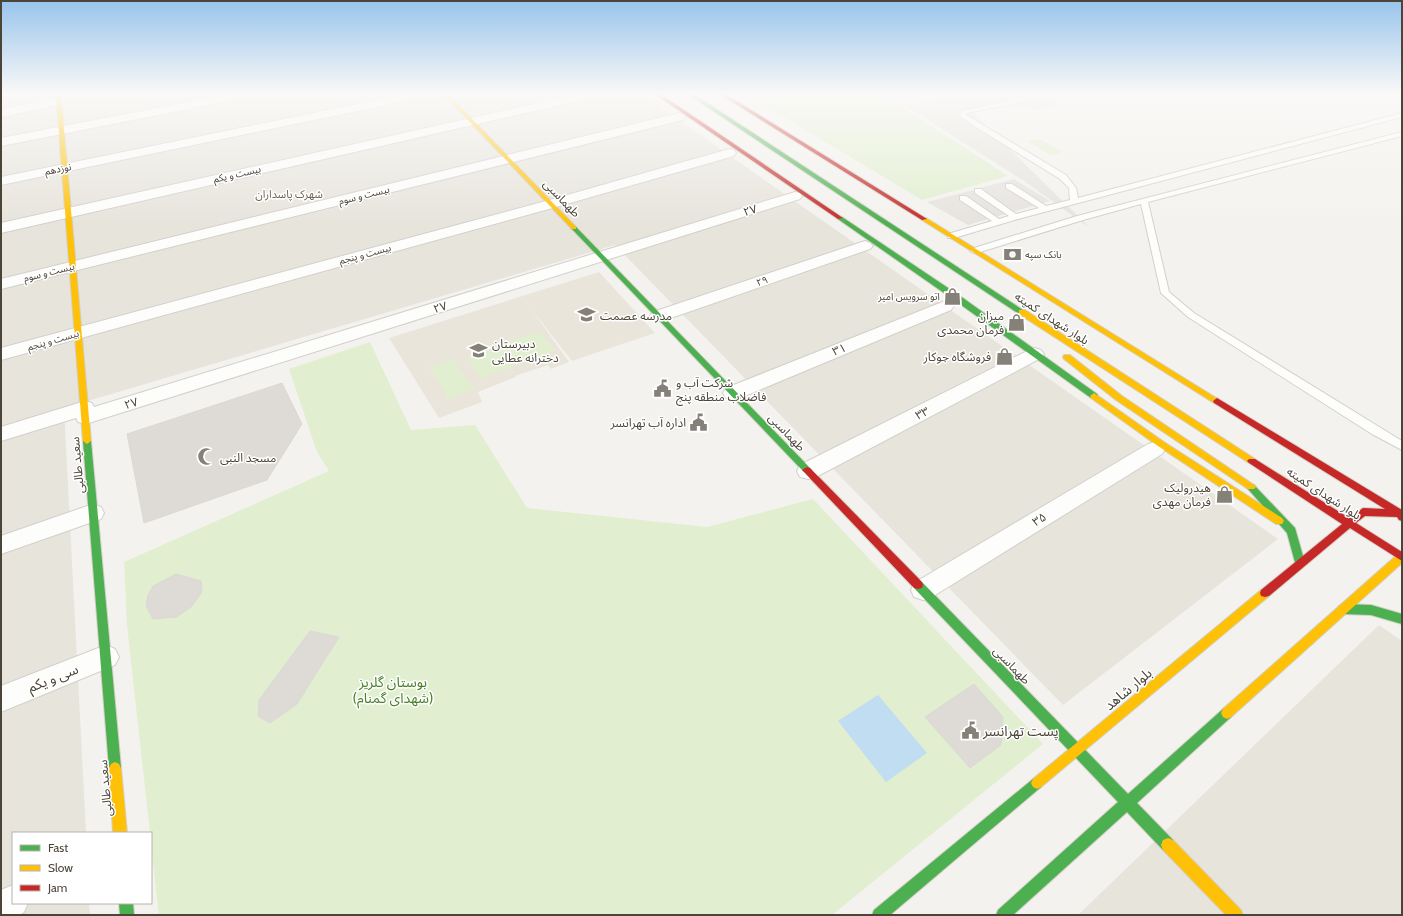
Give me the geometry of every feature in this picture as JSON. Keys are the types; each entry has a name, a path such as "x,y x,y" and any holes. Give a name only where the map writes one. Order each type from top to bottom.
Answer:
{"street":[{"path":"1,142 22,138"},
{"name":"سعید طالبی","path":"62,138 120,832"},
{"name":"نوزدهم","path":"1,181 212,138"},
{"name":"بیست و یکم","path":"1,228 397,138"},
{"name":"طهماسبی","path":"487,138 1127,802"},
{"name":"بیست و سوم","path":"1,284 595,138"},
{"path":"721,138 960,300 1041,347 1161,444 1292,530"},
{"name":"بلوار شهدای کمیته","path":"757,138 1029,318 1402,557"},
{"name":"بلوار شهدای کمیته","path":"792,138 1401,515"},
{"name":"بیست و پنجم","path":"1,354 551,204 729,153"},
{"name":"۲۷","path":"1,434 85,413 795,196"},
{"name":"۲۹","path":"659,316 865,246"},
{"name":"۳۱","path":"733,393 946,306"},
{"path":"1029,318 1041,347"},
{"name":"۳۳","path":"808,471 1041,347"},
{"path":"1058,350 1119,398 1250,488 1268,504 1292,530 1300,563"},
{"name":"۳۵","path":"923,590 1155,449"},
{"name":"بلوار شاهد","path":"879,915 1348,523 1363,512 1401,515"},
{"path":"1,545 93,513"},
{"path":"1003,915 1127,802 1402,557"},
{"path":"1343,609 1371,610 1402,619"},
{"name":"سی و یکم","path":"1,699 106,657"},
{"path":"1127,802 1236,915"},
{"path":"1,907 12,902"},
{"path":"126,904 127,915"}],"lane":[{"path":"997,138 1063,177 1071,184 1075,193 1074,201"},
{"path":"951,236 1074,201 1315,138"},
{"path":"974,251 1080,218 1388,138"},
{"path":"1009,186 1045,209"},
{"path":"978,191 1015,217"},
{"path":"963,198 998,222"},
{"path":"1144,201 1165,293 1191,315 1402,446"},
{"path":"1376,431 1402,439"}],"shaded area":[{"path":"1,138 704,138 1278,539 1063,705 615,245 64,408 86,832 12,832 12,904 89,904 90,915 1,915"},
{"path":"956,138 998,138 1090,228 1024,181"},
{"path":"1014,179 1050,201 968,225 927,202"},
{"name":"دبیرستان دخترانه عطایی","path":"599,272 655,333 572,361 531,309 569,362 551,369 548,365 515,376 516,377 478,392 482,402 439,418 389,338"},
{"path":"1379,625 1402,641 1402,915 1078,915"}],"green space":[{"path":"818,138 949,138 1008,176 922,200"},
{"path":"1040,139 1062,152 1050,155 1028,141"},
{"path":"540,331 555,351 481,378 467,356"},
{"name":"بوستان گلریز (شهدای گمنام)","path":"370,342 411,430 475,425 527,508 707,527 813,499 1043,744 832,915 159,915 152,856 152,832 150,832 127,625 124,562 329,471 317,452 289,369"},
{"path":"453,359 474,389 449,399 429,367"}],"water":[{"path":"878,695 927,753 886,782 838,721"}],"building":[{"name":"مسجد النبی","path":"282,383 302,424 267,480 144,523 127,434"},
{"path":"176,574 201,581 202,592 192,606 177,617 153,619 146,606 148,595 153,586"},
{"path":"310,631 339,637 297,704 270,723 258,716 259,700"},
{"name":"پست تهرانسر","path":"974,684 1003,717 1001,745 970,768 925,717"}],"traffic: fast":[{"path":"756,138 1022,312"},
{"path":"840,218 960,300 1094,396"},
{"path":"574,228 807,470"},
{"path":"87,441 115,768"},
{"path":"1251,487 1292,531 1300,563"},
{"path":"918,585 1168,845"},
{"path":"1343,609 1371,610 1402,619"},
{"path":"1003,915 1227,713"},
{"path":"879,915 1037,783"},
{"path":"126,904 127,915"}],"traffic: slow":[{"path":"62,138 87,441"},
{"path":"487,138 574,228"},
{"path":"924,219 1217,401"},
{"path":"1022,312 1252,461"},
{"path":"1067,357 1119,398 1251,487"},
{"path":"1094,396 1161,444 1279,521"},
{"path":"1227,713 1402,557"},
{"path":"1037,783 1265,593"},
{"path":"115,768 120,832"},
{"path":"1168,845 1236,915"}],"traffic: jam":[{"path":"721,138 840,218"},
{"path":"792,138 924,219"},
{"path":"1217,401 1402,515"},
{"path":"1252,461 1402,557"},
{"path":"807,470 918,585"},
{"path":"1265,593 1363,512 1400,513 1402,517"}],"place":[{"name":"بانک سپه","path":"1012,254"},
{"name":"اتو سرویس امیر","path":"953,296"},
{"name":"مدرسه عصمت","path":"587,315"},
{"name":"میزان فرمان محمدی","path":"1017,322"},
{"name":"دبیرستان دخترانه عطایی","path":"479,350"},
{"name":"فروشگاه جوکار","path":"1004,356"},
{"name":"شرکت آب و فاضلاب منطقه پنج","path":"663,389"},
{"name":"اداره آب تهرانسر","path":"699,422"},
{"name":"مسجد النبی","path":"207,457"},
{"name":"هیدرولیک فرمان مهدی","path":"1224,494"},
{"name":"پست تهرانسر","path":"970,731"}],"district":[{"name":"شهرک پاسداران","path":"289,194"}]}
